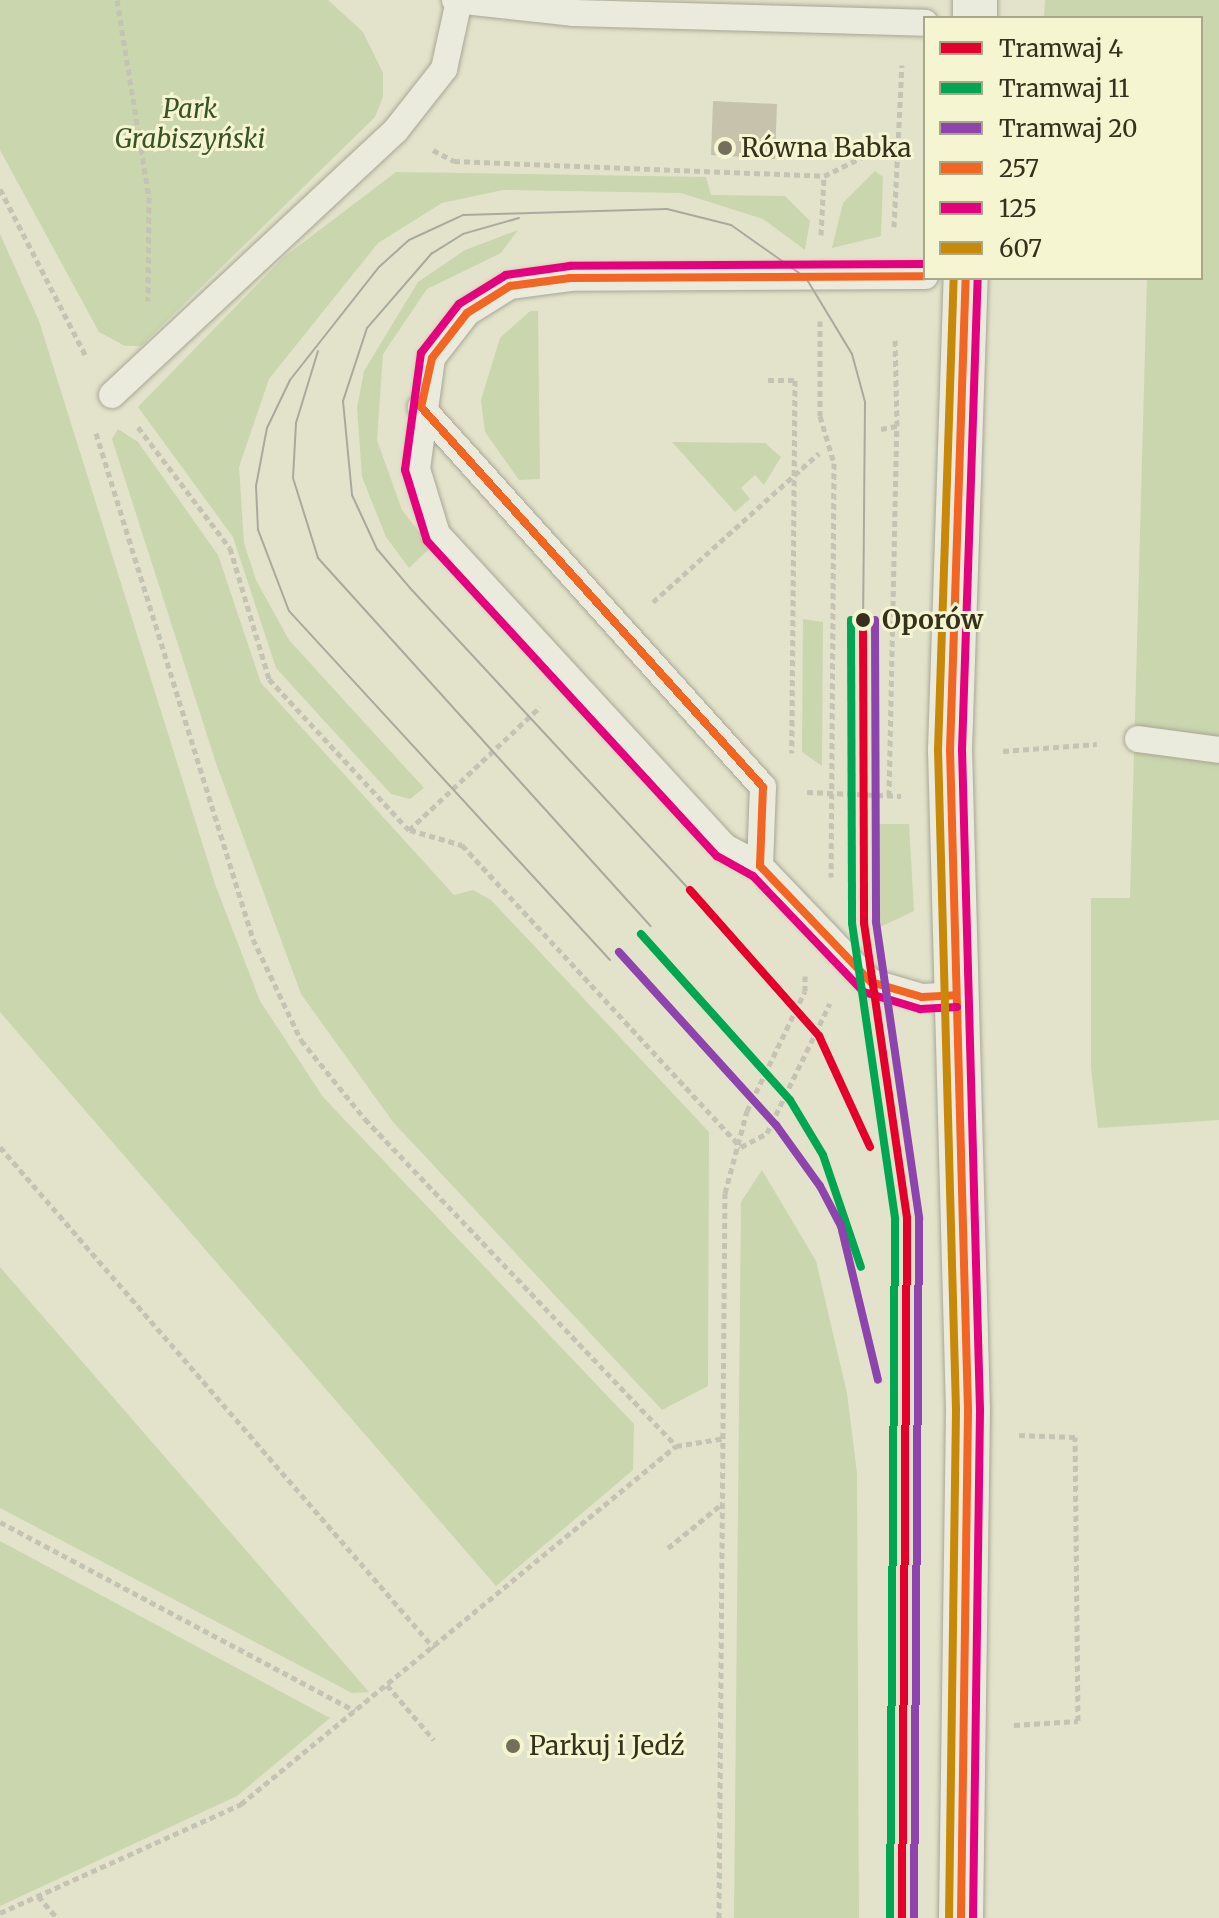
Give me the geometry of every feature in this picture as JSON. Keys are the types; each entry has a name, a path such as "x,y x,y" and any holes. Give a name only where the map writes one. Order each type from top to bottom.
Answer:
{"main road":[{"path":"961,1918 968,1410 950,750 966,280"}],"lane":[{"path":"112,395 396,130 444,69 457,1 574,13 922,23"},
{"path":"923,276 570,278 510,286 467,313 432,358 421,407 417,469 437,534 725,847 760,866 871,982 922,997 956,995"},
{"path":"421,407 763,787 760,866"},
{"path":"1138,739 1219,750"}],"path":[{"path":"117,0 143,140 151,321 165,346"},
{"path":"894,227 893,142 903,56 922,23"},
{"path":"396,130 454,161 824,176 893,142"},
{"path":"824,176 819,278 820,416 834,463 830,884"},
{"path":"0,189 112,395 230,548 269,679 409,830 462,845 741,1147"},
{"path":"889,796 897,426 895,340"},
{"path":"768,380 795,380 791,477"},
{"path":"112,395 93,423 115,504 240,899 280,1002 301,1040 365,1119 676,1446"},
{"path":"881,429 897,426"},
{"path":"622,629 819,453"},
{"path":"409,830 568,678"},
{"path":"1001,751 1045,751"},
{"path":"805,792 908,796"},
{"path":"719,1918 725,1193 741,1147 767,1133 830,1015 830,984"},
{"path":"0,1147 434,1648"},
{"path":"1000,1434 1075,1437 1078,1721 1004,1726"},
{"path":"0,1913 241,1804 676,1446 725,1438"},
{"path":"668,1548 724,1503"},
{"path":"0,1522 355,1711"},
{"path":"387,1685 434,1740"},
{"path":"38,1896 57,1918"}],"green space":[{"name":"Park Grabiszyński","path":"0,0 328,0 363,32 383,73 383,97 375,117 141,346 125,346 99,332 0,150"},
{"path":"1045,0 1219,0 1219,1120 1098,1128 1091,1068 1091,898 1130,898 1147,280 1203,280 1203,16 1044,16"},
{"path":"875,171 883,177 881,236 832,248 843,203"},
{"path":"396,172 706,177 711,195 785,196 810,221 805,250 763,219 681,193 503,190 442,203 378,243 269,379 239,467 244,543 256,580 289,640 424,788 410,799 391,794 276,668 233,537 138,407 284,257"},
{"path":"518,230 501,253 427,289 383,354 377,440 402,510 431,547 409,568 386,537 362,477 357,408 364,371 418,282 465,250"},
{"path":"0,234 39,321 215,884 260,1001 323,1097 634,1424 633,1470 496,1586 0,1012"},
{"path":"530,311 538,311 540,479 519,480 485,432 481,400 500,338"},
{"path":"118,429 138,442 218,555 261,683 454,895 473,890 491,900 709,1132 708,1386 662,1410 393,1122 301,994 217,766 112,439"},
{"path":"672,442 765,443 781,457 764,485 755,475 741,488 750,499 735,512"},
{"path":"803,619 823,622 822,766 802,752"},
{"path":"875,824 909,824 914,911 876,929"},
{"path":"762,1170 816,1261 847,1393 857,1473 859,1918 734,1918 741,1202"},
{"path":"0,1267 369,1692 352,1693 0,1508"},
{"path":"0,1541 330,1718 237,1796 0,1906"}],"building":[{"path":"713,101 777,104 775,159 711,155"}],"tram line":[{"path":"610,960 289,611 258,530 256,486 267,428 290,380 379,267 409,240 463,215 667,209 731,225 806,278 852,354 865,402 863,620"},
{"path":"519,218 463,234 432,253 367,328 343,401 352,495 377,549 410,588 690,890"},
{"path":"318,351 296,423 293,478 318,558 650,926"},
{"name":"11","path":"851,620 852,923 895,1219 890,1918"},
{"name":"4","path":"863,620 864,923 907,1218 902,1918"},
{"name":"20","path":"875,620 876,922 919,1218 914,1918"},
{"name":"4","path":"690,890 819,1036 870,1147"},
{"name":"11","path":"641,934 790,1100 823,1155 861,1267"},
{"name":"20","path":"619,952 776,1125 820,1186 841,1226 878,1380"}],"transit line":[{"name":"125","path":"923,264 570,266 506,275 459,304 421,353 405,470 427,541 717,856 753,876 864,992 920,1009 957,1007"},
{"name":"257","path":"421,407 432,358 467,313 510,286 570,278 923,276"},
{"name":"607","path":"949,1918 956,1410 938,750 954,280"},
{"name":"257","path":"961,1918 968,1410 950,750 966,280"},
{"name":"125","path":"973,1918 980,1410 962,750 978,280"},
{"name":"257","path":"421,407 763,787 760,866 871,982 922,997 956,995"}],"place":[{"name":"Równa Babka","path":"725,148"},
{"name":"Oporów","path":"863,620"},
{"name":"Parkuj i Jedź","path":"513,1746"}]}
